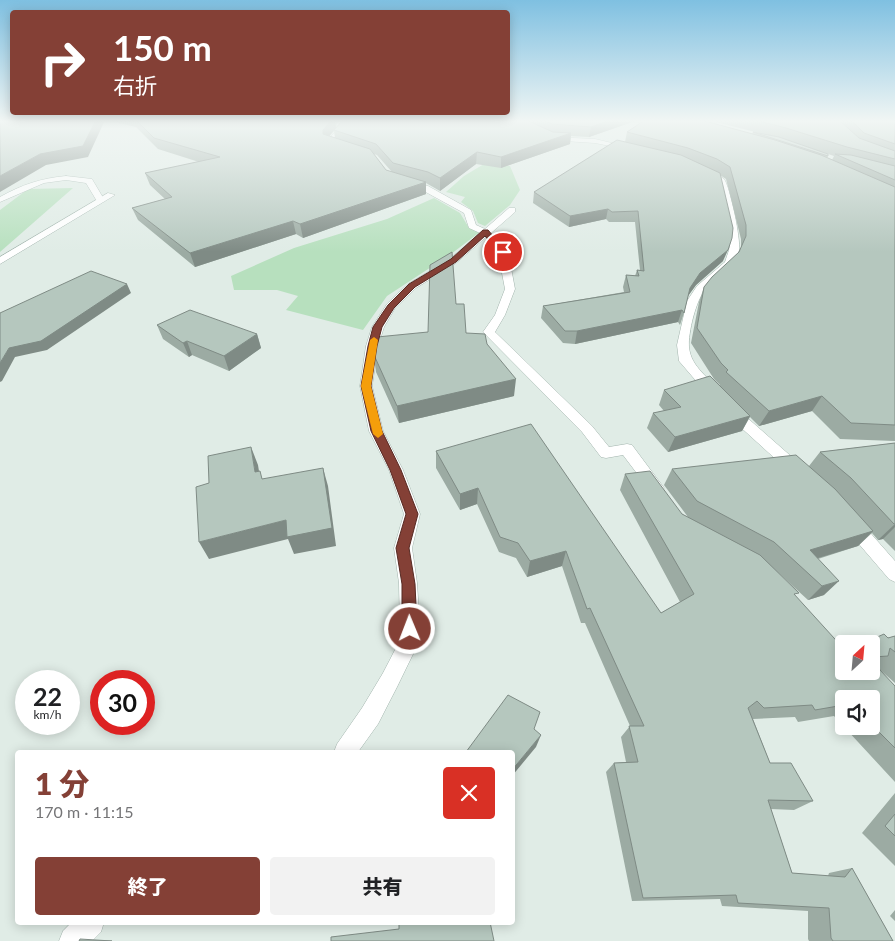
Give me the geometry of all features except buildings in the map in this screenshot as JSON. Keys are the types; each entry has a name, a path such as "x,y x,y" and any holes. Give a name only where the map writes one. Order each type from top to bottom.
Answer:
{"street":[{"path":"703,170 721,181 735,239 734,250 729,263 701,288 692,301 683,345 685,361 734,414 808,479"},
{"path":"0,200 28,184 75,178 89,181 101,201"},
{"path":"397,181 425,188 468,212 472,226 486,232 503,252 510,289 500,315 489,332 587,429 606,452 627,449 665,501"},
{"path":"0,261 111,195"},
{"path":"346,750 370,716 390,680 406,648 410,629 408,584 403,548 412,514 396,470 376,431 366,386 372,346 378,327 390,306 412,286 453,260 512,210"},
{"path":"843,514 895,574"},
{"path":"73,941 88,925"}],"green space":[{"path":"484,164 510,166 520,190 510,205 485,226 478,223 473,211 461,202 465,197 446,192 464,176"},
{"path":"73,188 0,252 0,210 28,189"},
{"path":"434,198 460,213 469,228 480,232 451,254 387,296 363,330 286,310 298,296 277,290 234,290 231,276 294,248 387,219"}],"slow traffic":[{"path":"374,340 366,386 378,434"}],"route":[{"path":"410,629 408,584 403,548 412,514 396,470 376,431 366,386 372,346 378,327 390,306 412,286 453,260 486,232 503,252"}]}
